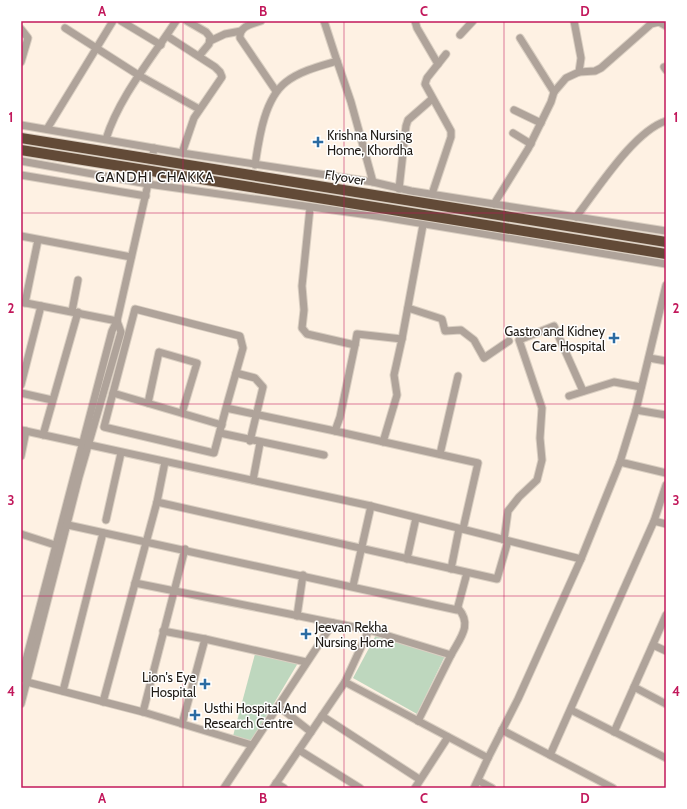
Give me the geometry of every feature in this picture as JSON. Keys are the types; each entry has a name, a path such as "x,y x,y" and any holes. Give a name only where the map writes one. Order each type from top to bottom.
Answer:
{"highway":[{"name":"Flyover","path":"21,138 666,242"},
{"name":"Flyover","path":"21,150 666,254"}],"street":[{"path":"47,129 114,21"},
{"path":"121,21 161,45"},
{"path":"106,139 115,115 176,21"},
{"path":"187,21 206,32 210,41"},
{"path":"199,56 210,41 225,34 241,31 261,21"},
{"path":"324,21 351,102 373,182"},
{"path":"416,21 417,28 438,64"},
{"path":"460,35 473,21"},
{"path":"574,21 581,58 579,72"},
{"path":"494,204 531,144 554,92 566,78 579,72 595,71 601,68 651,24 659,22 666,26"},
{"path":"21,28 28,38 21,62"},
{"path":"66,28 140,76 199,108"},
{"path":"241,31 239,35 242,42 276,91"},
{"path":"167,36 199,56 220,72 222,77 199,108 182,153"},
{"path":"520,38 554,92"},
{"path":"432,194 451,137 451,131 425,84 427,78 446,54"},
{"path":"255,164 261,126 276,91 286,82 309,69 337,61"},
{"path":"399,189 406,126 411,116 432,99"},
{"path":"514,110 541,123"},
{"path":"576,217 624,155 651,128 666,122"},
{"path":"21,125 182,153 373,182 399,189 666,232"},
{"path":"514,133 531,144"},
{"path":"26,663 68,525 112,331 117,321 146,196 154,148"},
{"path":"21,161 148,184 310,208 383,217 423,225 666,264"},
{"path":"21,175 146,196"},
{"path":"310,208 302,286 304,310 302,328 307,334 355,345"},
{"path":"383,442 396,394 394,375 423,225"},
{"path":"21,236 131,257"},
{"path":"38,240 23,302 117,321"},
{"path":"43,435 75,312 78,280"},
{"path":"474,788 581,559 620,462 642,387 666,285"},
{"path":"21,385 41,306"},
{"path":"408,308 442,319 445,331 461,330 474,340 484,358 509,341"},
{"path":"135,309 240,336 244,348 214,453 104,427 116,384 135,309"},
{"path":"21,704 26,663 56,545 85,445 121,332 117,321"},
{"path":"157,502 497,579 506,541 508,511 519,497 537,480 542,460 540,438 542,408 519,340 554,326 583,391"},
{"path":"335,431 340,417 357,334 402,338"},
{"path":"148,403 159,352 197,362 182,413"},
{"path":"648,358 666,361"},
{"path":"236,373 255,378 262,384 263,390 250,441"},
{"path":"440,454 458,376"},
{"path":"106,381 116,384"},
{"path":"569,396 614,382 642,387"},
{"path":"21,393 52,400"},
{"path":"113,393 222,425"},
{"path":"226,408 256,416 335,431 478,463 451,569"},
{"path":"636,410 666,415"},
{"path":"21,456 24,430 121,453 371,506 581,559"},
{"path":"220,434 324,455"},
{"path":"253,480 260,443"},
{"path":"106,520 121,453"},
{"path":"103,702 157,502 166,462"},
{"path":"620,462 666,473"},
{"path":"550,755 654,521 666,485"},
{"path":"353,586 371,506"},
{"path":"407,559 416,518"},
{"path":"654,521 666,524"},
{"path":"68,525 185,549 457,610 458,608"},
{"path":"63,691 103,532"},
{"path":"21,534 56,545"},
{"path":"143,712 185,549"},
{"path":"458,608 467,573"},
{"path":"297,616 303,575"},
{"path":"135,583 369,630 451,655"},
{"path":"418,721 465,628 464,615 458,608"},
{"path":"614,732 666,615"},
{"path":"224,788 332,623"},
{"path":"284,788 275,785 345,682 369,630"},
{"path":"163,631 306,662"},
{"path":"182,724 205,639"},
{"path":"653,645 666,651"},
{"path":"24,680 143,712 252,746"},
{"path":"345,682 488,758"},
{"path":"634,688 666,704"},
{"path":"278,706 311,732"},
{"path":"571,710 666,758"},
{"path":"322,716 419,779"},
{"path":"502,730 613,788"},
{"path":"415,788 419,779 448,736"},
{"path":"299,750 360,788"},
{"path":"478,781 492,788"}],"green space":[{"path":"376,635 445,656 417,714 353,678"},
{"path":"255,654 298,663 252,740 247,741 233,736"}],"place":[{"name":"Krishna Nursing Home, Khordha","path":"318,142"},
{"name":"Gastro and Kidney Care Hospital","path":"614,338"},
{"name":"Jeevan Rekha Nursing Home","path":"306,634"},
{"name":"Lion's Eye Hospital","path":"205,684"},
{"name":"Usthi Hospital And Research Centre","path":"195,715"}],"district":[{"name":"GANDHI CHAKKA","path":"155,177"}]}
